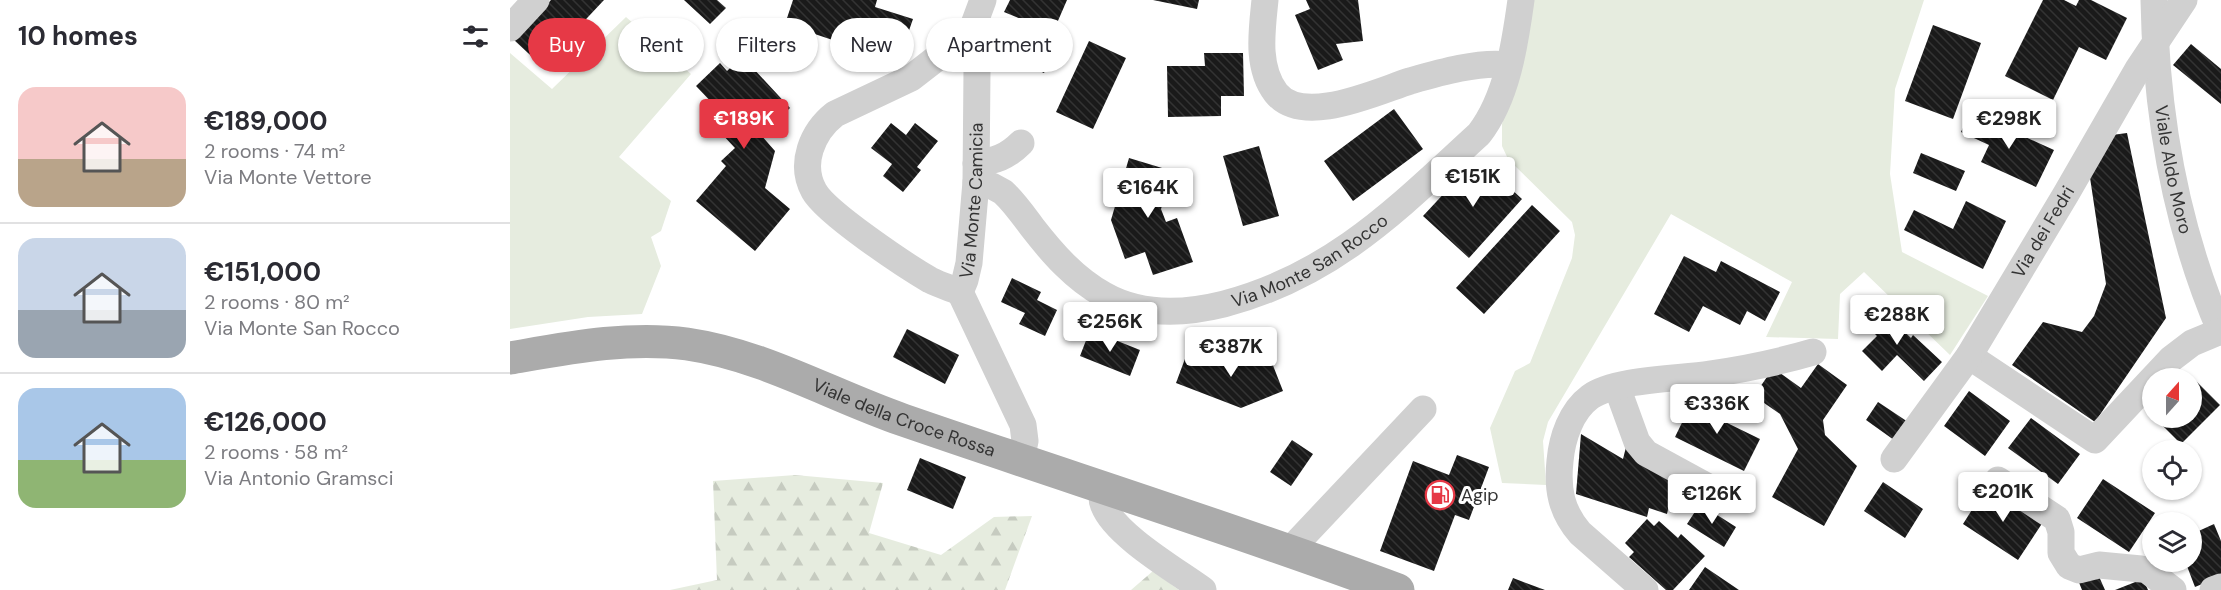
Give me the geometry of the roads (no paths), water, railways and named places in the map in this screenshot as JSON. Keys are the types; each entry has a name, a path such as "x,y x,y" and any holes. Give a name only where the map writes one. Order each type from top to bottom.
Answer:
{"main road":[{"name":"Viale della Croce Rossa","path":"518,354 629,342 668,343 706,348 756,362 899,419 1290,550 1398,590"}],"street":[{"path":"510,28 536,0"},
{"path":"976,18 983,0"},
{"path":"1265,0 1262,42 1266,74 1276,93 1282,99 1300,106 1337,104 1365,98 1431,75 1491,64 1508,65"},
{"name":"Via Monte San Rocco","path":"976,173 1003,192 1058,260 1079,279 1105,296 1136,308 1153,311 1188,311 1214,307 1273,289 1339,254 1382,222 1479,134 1496,105 1508,65 1521,0"},
{"name":"Viale Aldo Moro","path":"2154,0 2161,112 2172,180 2190,247 2221,331"},
{"name":"Via dei Fedri","path":"1894,459 1969,356 2155,42 2184,0"},
{"path":"926,66 911,78 835,114 815,138 807,165 812,186 822,201 858,231 918,272 941,285 960,292"},
{"name":"Via Monte Camicia","path":"977,72 976,173 969,263 960,292 1023,425 1025,441 1020,460"},
{"path":"976,173 1021,143"},
{"path":"1969,356 2095,440 2171,358 2192,343 2221,331"},
{"path":"1638,586 1580,533 1564,509 1558,487 1560,457 1563,441 1575,413 1590,397 1617,387 1648,380 1733,371 1813,352"},
{"path":"1617,387 1637,442 1646,453 1723,495"},
{"path":"1290,550 1423,409"},
{"path":"1998,480 2057,519 2061,532 2061,554 2069,566 2079,570 2099,565 2147,570 2173,590"},
{"path":"1103,488 1103,506 1119,527 1137,543 1203,590"},
{"path":"2213,590 2221,587"}],"place":[{"name":"Agip","path":"1440,495"}]}
